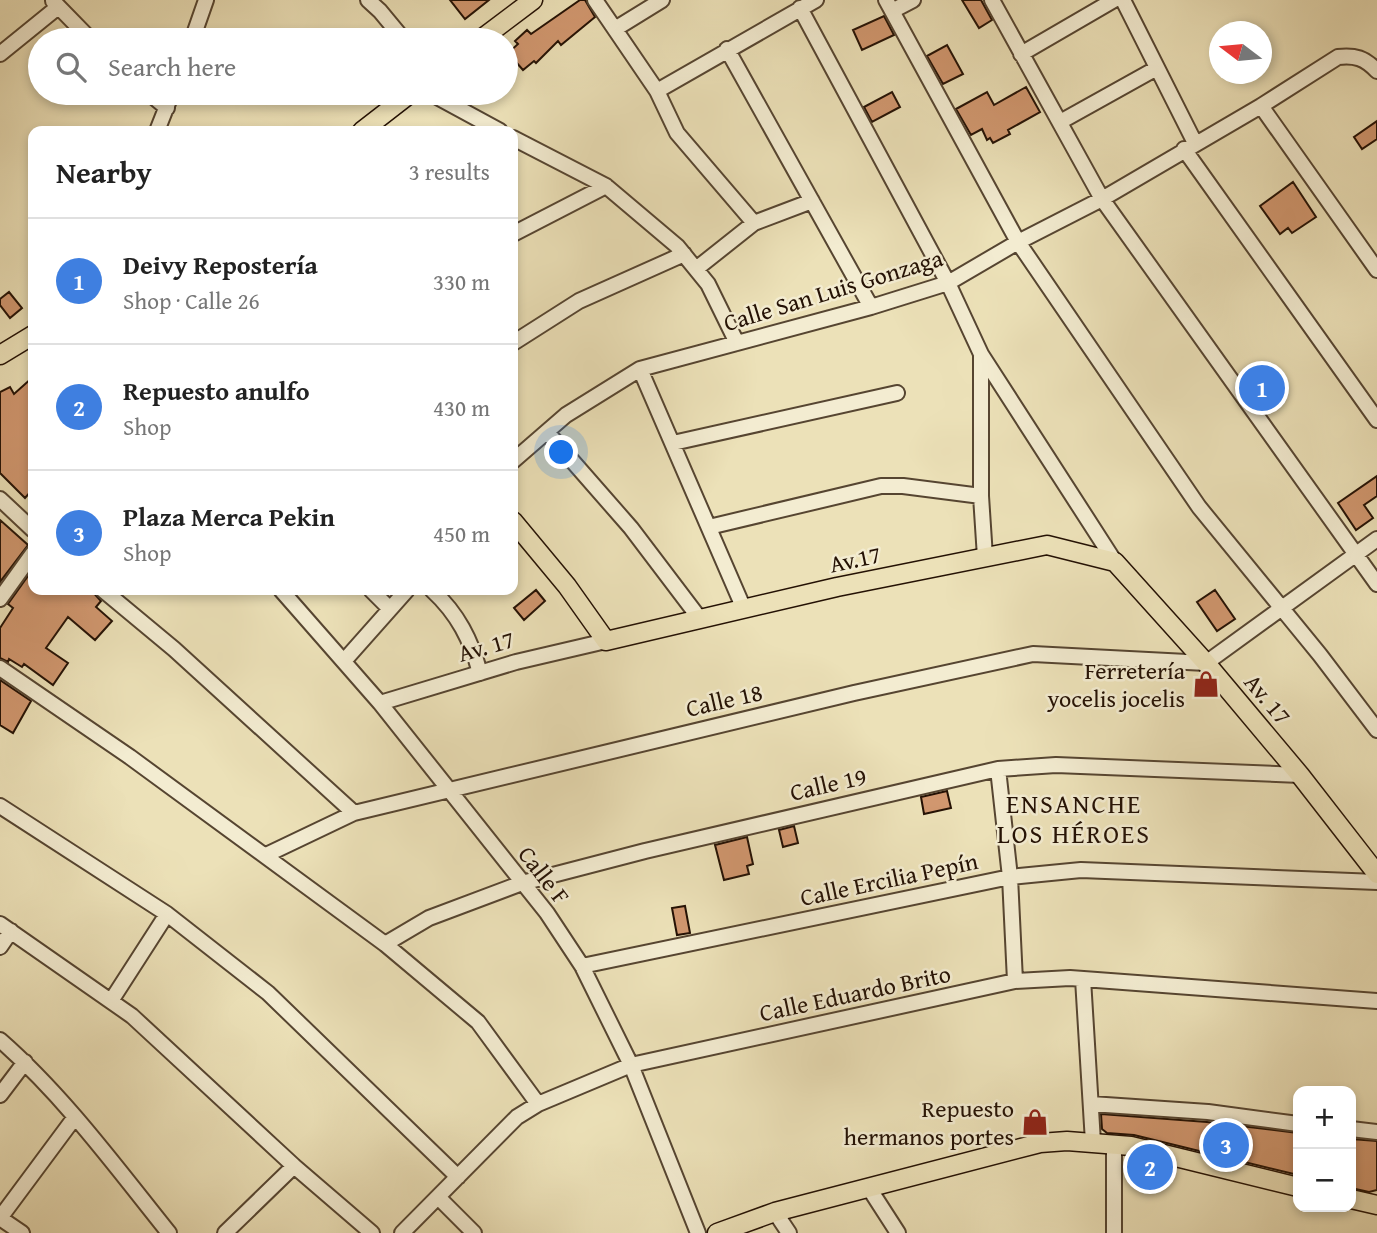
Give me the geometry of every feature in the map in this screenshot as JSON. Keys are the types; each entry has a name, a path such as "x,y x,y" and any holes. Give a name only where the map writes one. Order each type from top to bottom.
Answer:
{"main road":[{"path":"496,28 533,0"},
{"path":"368,126 396,105"},
{"path":"0,355 28,337"},
{"path":"518,527 567,586 606,640"},
{"name":"Av.17","path":"606,640 1047,545 1115,562"},
{"name":"Av. 17","path":"1115,562 1206,663 1300,775 1377,874"},
{"path":"717,1233 775,1212 1040,1143 1093,1142 1131,1146 1293,1186"},
{"path":"1356,1200 1377,1205"}],"street":[{"path":"196,28 206,0"},
{"path":"368,0 394,28"},
{"path":"595,0 657,91 677,133 754,223"},
{"path":"615,29 662,0"},
{"path":"657,91 816,0"},
{"path":"913,0 889,5 1018,242 1199,507 1377,730"},
{"path":"992,0 1102,199 1354,556 1377,584"},
{"path":"1021,54 1114,0"},
{"path":"1124,0 1157,68 1189,146 1377,420"},
{"path":"0,54 55,3 79,28"},
{"path":"800,8 947,283 981,354 1115,562"},
{"path":"727,49 871,307"},
{"name":"Calle San Luis Gonzaga","path":"518,457 566,415 640,369 871,307 947,283 1018,242 1102,199 1261,106 1338,57 1351,55 1365,59 1377,71"},
{"path":"1060,122 1157,68"},
{"path":"163,105 167,108"},
{"path":"158,126 168,105"},
{"path":"452,105 491,126"},
{"path":"1261,106 1377,270"},
{"path":"518,141 606,186 684,254 708,284 737,344"},
{"path":"518,231 606,186"},
{"path":"696,269 754,223 812,201"},
{"path":"518,340 579,301 684,254"},
{"path":"981,354 981,496 985,557"},
{"path":"640,369 744,609"},
{"path":"673,443 897,393"},
{"path":"547,432 631,528 701,619"},
{"path":"709,527 881,486 903,486 981,496"},
{"path":"0,499 28,525"},
{"path":"1206,663 1377,539"},
{"path":"0,599 28,559"},
{"path":"109,595 174,649 354,813"},
{"name":"Calle F","path":"285,595 380,703 547,913 582,966 631,1065 698,1233"},
{"path":"376,595 389,608"},
{"path":"344,661 402,595"},
{"path":"437,595 465,630 473,646 480,673"},
{"name":"Av. 17","path":"380,703 606,640"},
{"name":"Calle 18","path":"266,855 354,813 854,693 1033,654 1206,663"},
{"path":"0,668 130,757 385,944 478,1022 538,1104"},
{"name":"Calle 19","path":"385,944 429,918 522,883 645,850 998,769 1056,765 1300,775"},
{"path":"998,769 1010,877 1015,982"},
{"path":"0,806 167,914 268,993 458,1177"},
{"name":"Calle Ercilia Pepín","path":"582,966 1010,877 1081,870 1377,882"},
{"path":"111,1001 167,914"},
{"path":"0,947 5,928 132,1016 293,1166 372,1233"},
{"path":"1083,979 1093,1142"},
{"name":"Calle Eduardo Brito","path":"402,1233 517,1117 538,1104 631,1065 1015,982 1083,979 1377,1001"},
{"path":"0,1040 25,1062 75,1117 170,1233"},
{"path":"0,1095 25,1062"},
{"path":"1091,1104 1208,1112 1293,1123"},
{"path":"22,1233 0,1218 75,1117"},
{"path":"1356,1130 1377,1132"},
{"path":"1114,1144 1114,1233"},
{"path":"225,1233 293,1166"},
{"path":"869,1188 898,1233"},
{"path":"439,1198 474,1233"},
{"path":"775,1212 789,1233"}],"building":[{"path":"450,0 489,0 465,19"},
{"path":"580,0 585,0 595,17 561,45 558,41 536,63 534,61 523,70 518,64 518,38 527,30 531,34"},
{"path":"962,0 981,0 992,20 979,28"},
{"path":"884,16 894,35 862,50 853,30"},
{"path":"947,45 963,74 943,84 927,56"},
{"path":"1026,87 1040,112 1008,130 1010,134 993,143 990,138 987,140 982,129 971,135 956,109 987,92 994,105"},
{"path":"892,92 900,107 872,122 864,107"},
{"path":"1377,121 1377,139 1362,149 1354,137"},
{"path":"1293,182 1316,217 1292,233 1288,228 1280,234 1260,206"},
{"path":"9,292 22,308 10,318 0,305 0,299"},
{"path":"28,381 28,495 25,498 0,473 0,392 10,387 14,394"},
{"path":"1377,476 1377,496 1364,505 1373,518 1356,530 1338,503"},
{"path":"0,520 28,545 0,582"},
{"path":"28,576 28,595 96,595 101,601 96,607 112,621 95,640 68,617 46,648 68,663 53,685 24,664 22,667 9,659 8,662 0,658 0,628 13,608 8,604"},
{"path":"536,590 545,601 524,620 514,608"},
{"path":"1215,590 1235,619 1217,631 1197,602"},
{"path":"0,680 31,701 13,733 0,725"},
{"path":"947,791 951,808 924,814 921,797"},
{"path":"794,826 798,843 783,847 779,830"},
{"path":"747,837 753,864 747,866 749,874 724,880 715,845"},
{"path":"685,906 690,933 677,935 672,908"},
{"path":"1101,1114 1207,1122 1293,1132 1293,1174 1134,1135 1107,1133 1102,1129"},
{"path":"1356,1139 1377,1141 1377,1190 1369,1192 1356,1189"}],"place":[{"name":"Deivy Repostería","path":"1262,388"},
{"name":"Ferretería yocelis jocelis","path":"1206,684"},
{"name":"Repuesto hermanos portes","path":"1035,1122"},
{"name":"Plaza Merca Pekin","path":"1226,1145"},
{"name":"Repuesto anulfo","path":"1150,1167"}],"district":[{"name":"ENSANCHE LOS HÉROES","path":"1074,818"}]}
